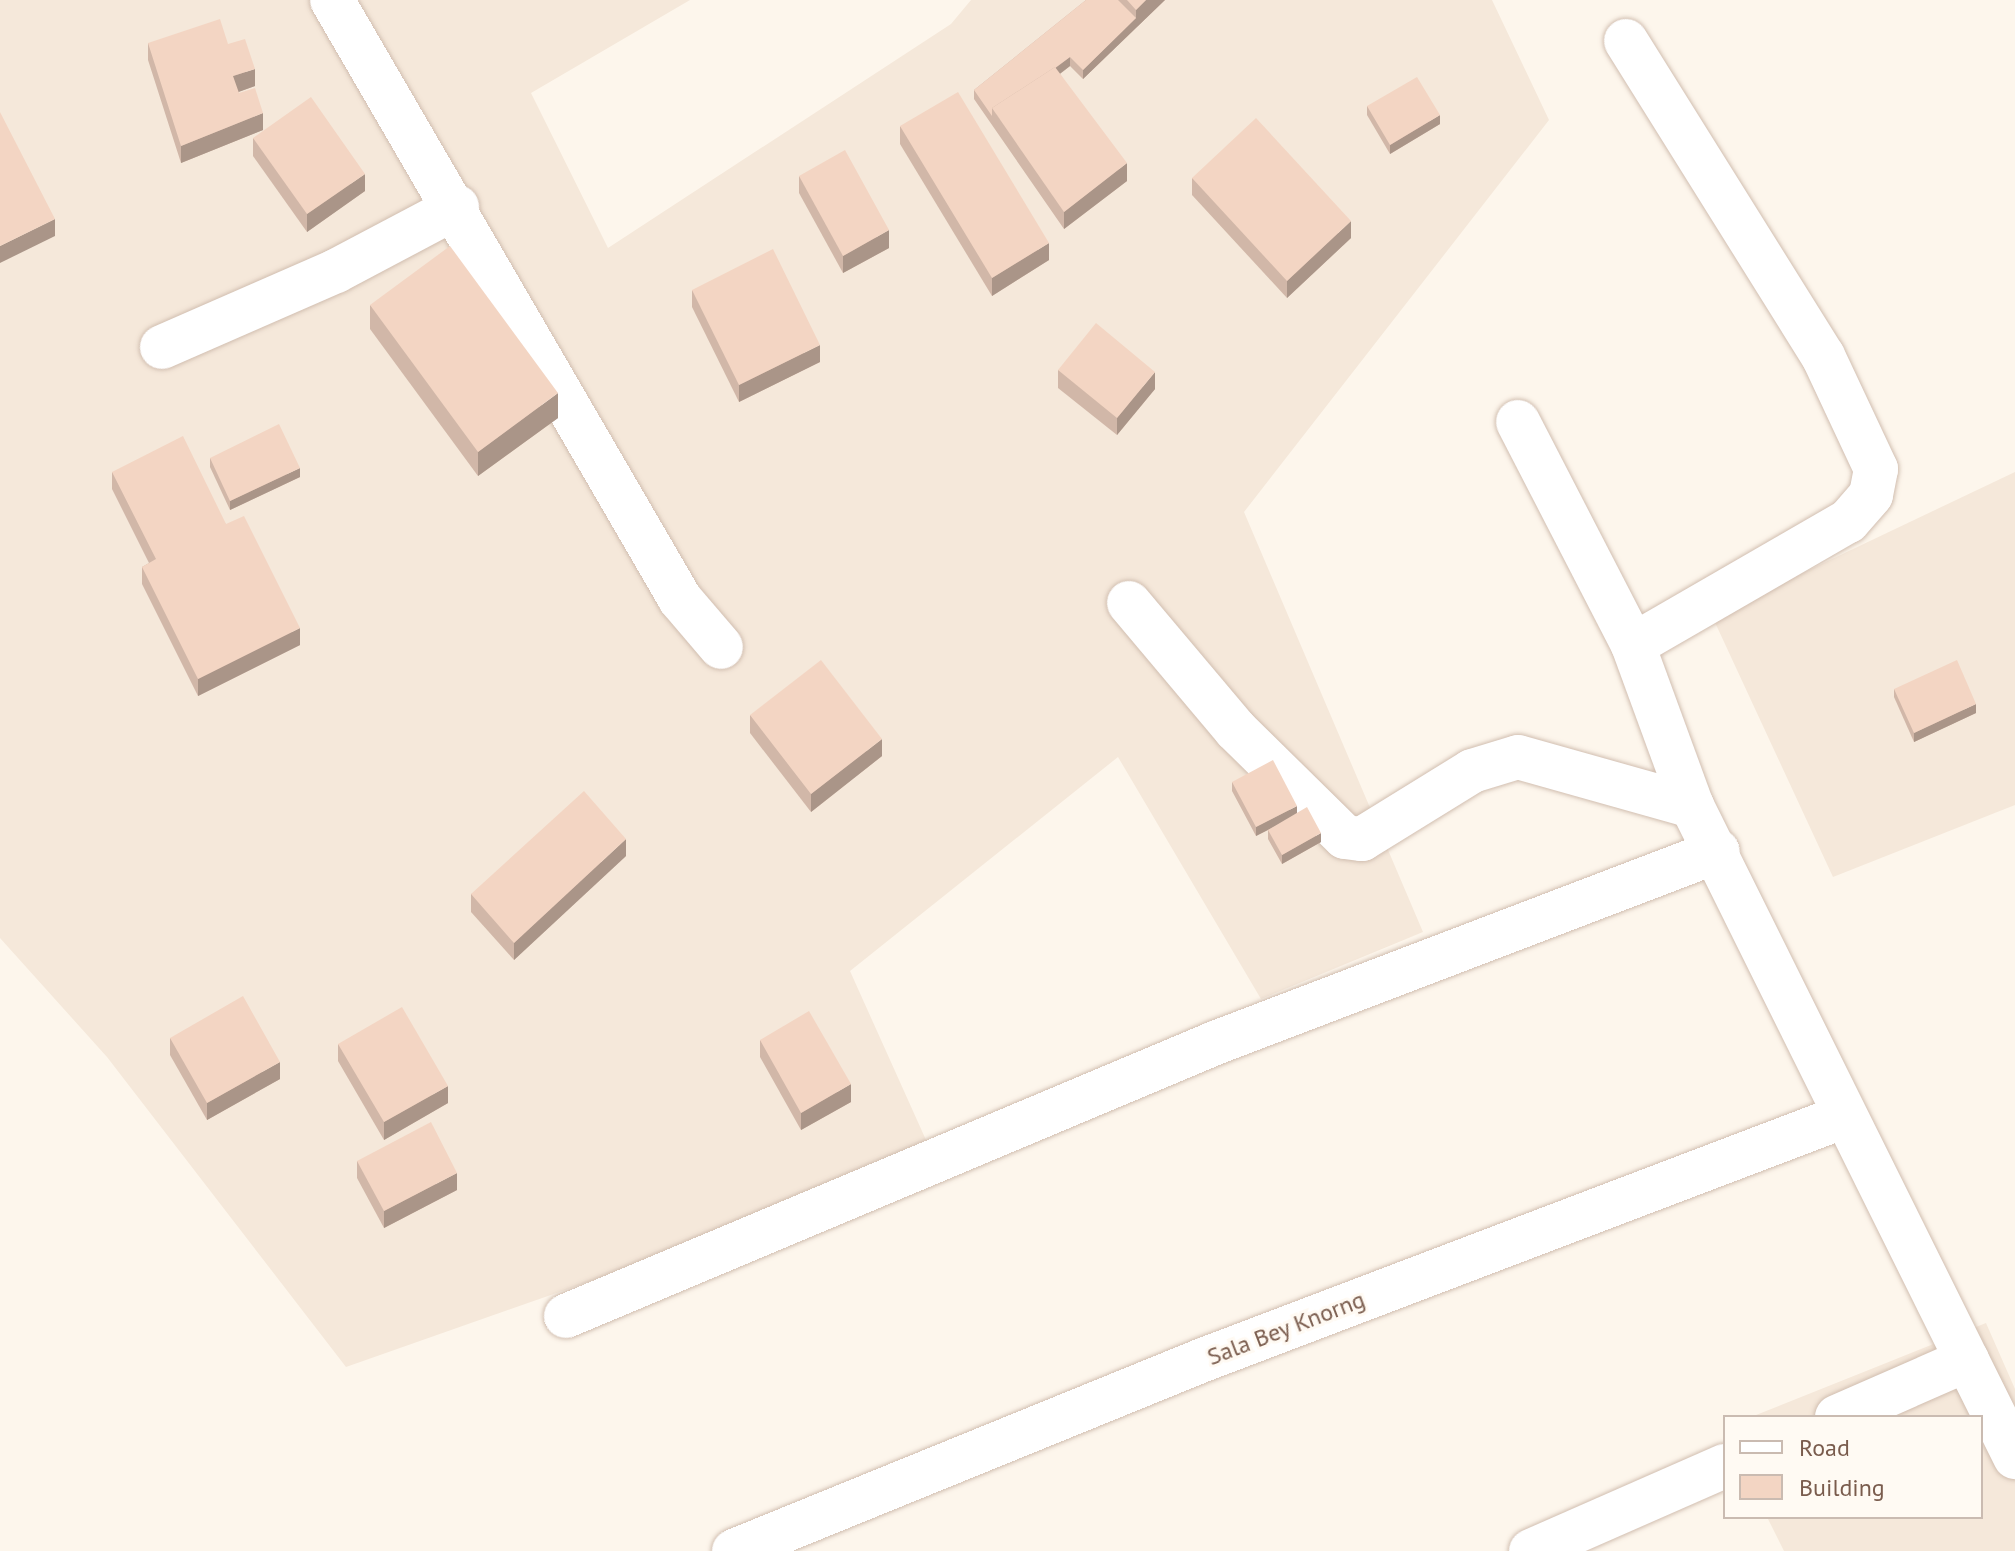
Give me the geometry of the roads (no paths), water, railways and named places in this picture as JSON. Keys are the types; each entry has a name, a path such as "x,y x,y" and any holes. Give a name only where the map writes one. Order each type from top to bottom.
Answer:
{"street":[{"path":"332,0 457,207 680,599 721,647"},
{"path":"1626,41 1823,356 1876,469 1871,495 1848,521 1633,645"},
{"path":"162,347 336,271 457,207"},
{"path":"1518,422 1633,645 1692,806 1718,851 1842,1117 2015,1457"},
{"path":"1129,603 1235,729 1345,837 1362,839 1472,771 1518,757 1692,806"},
{"path":"566,1316 1215,1043 1718,851"},
{"name":"Sala Bey Knorng","path":"734,1551 1203,1360 1842,1117"},
{"path":"1842,1415 1967,1360"},
{"path":"1531,1551 1723,1467"}]}
